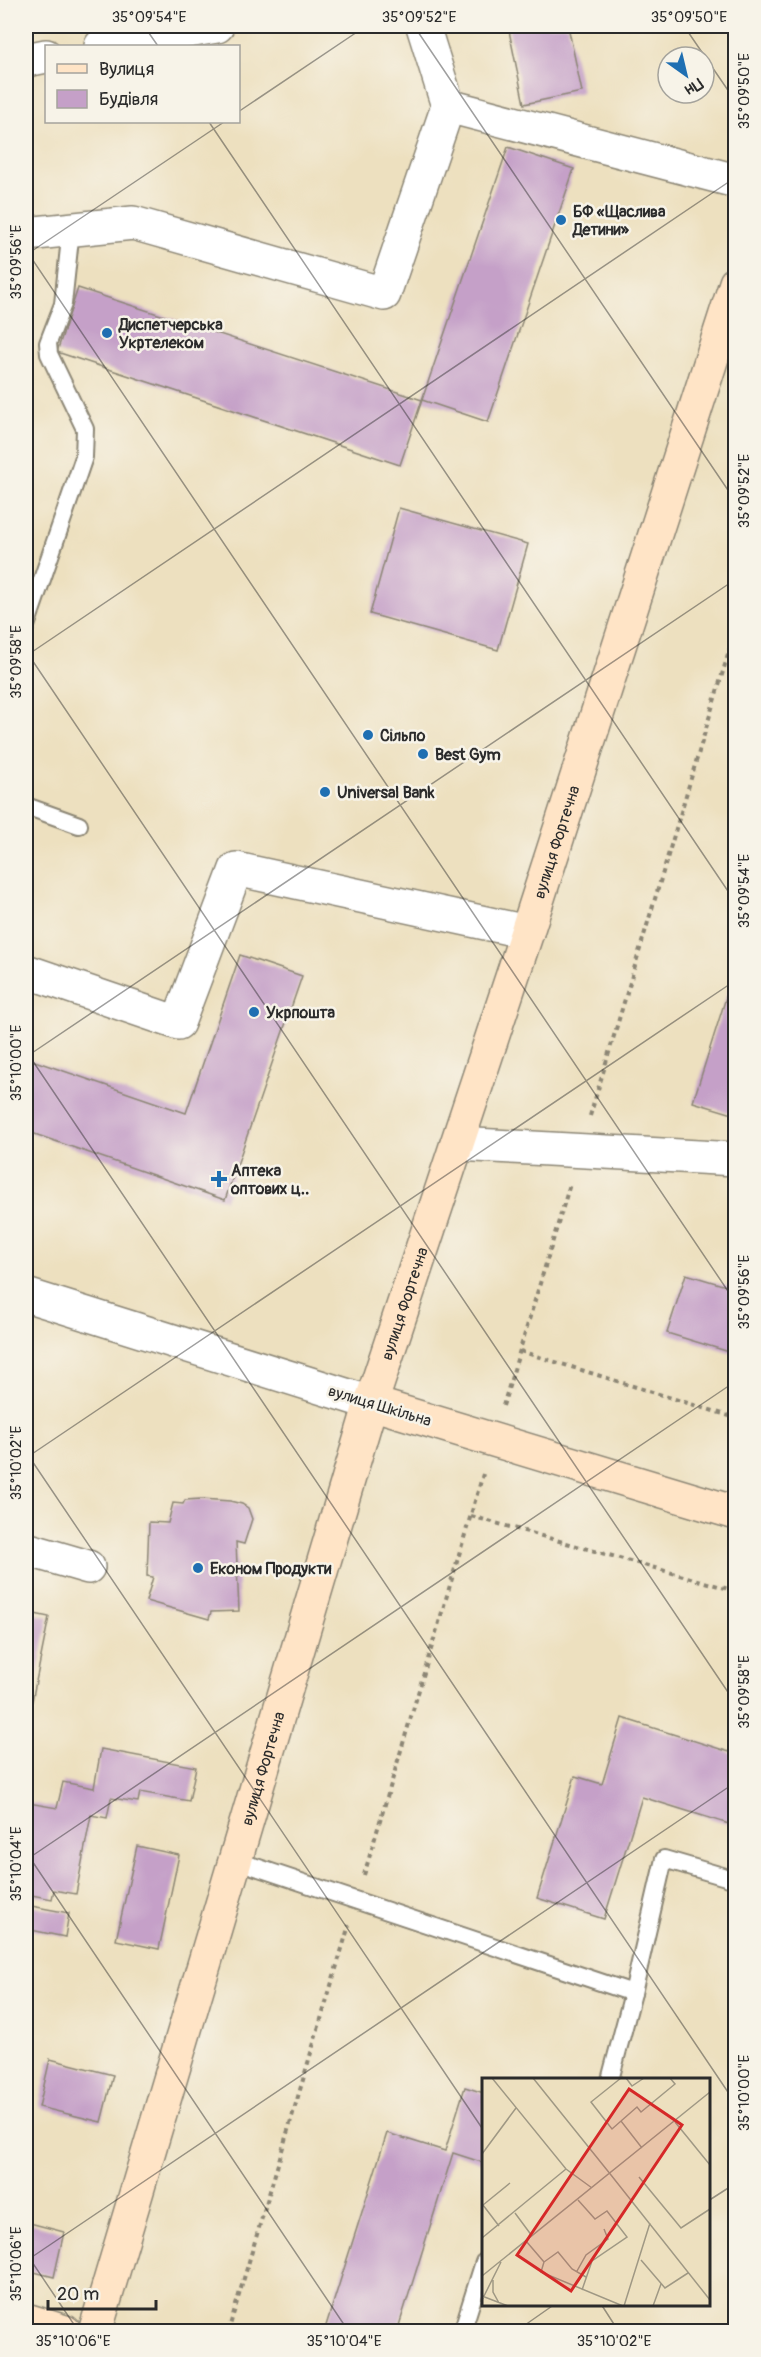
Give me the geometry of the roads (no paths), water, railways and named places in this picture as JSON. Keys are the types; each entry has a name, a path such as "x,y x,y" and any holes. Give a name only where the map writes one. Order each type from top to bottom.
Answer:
{"main road":[{"name":"вулиця Фортечна","path":"95,2331 371,1403 527,932 735,283"},
{"name":"вулиця Шкільна","path":"371,1403 735,1514"},
{"path":"26,2320 65,2331"}],"street":[{"path":"107,45 217,26"},
{"path":"26,234 133,223 384,294 448,106 423,26"},
{"path":"26,60 45,56"},
{"path":"448,106 735,181"},
{"path":"26,970 178,1023 236,869 527,932"},
{"path":"457,1144 735,1159"},
{"name":"вулиця Шкільна","path":"26,1295 371,1403"},
{"path":"26,1549 88,1567"}],"lane":[{"path":"26,626 84,457 85,429 49,354 48,343 63,304 71,229"},
{"path":"26,806 79,825"},
{"path":"610,2078 633,1993 664,1859 735,1880"},
{"path":"235,1860 633,1993"},
{"path":"462,2331 482,2265"}],"place":[{"name":"БФ «Щаслива Детини»","path":"561,220"},
{"name":"Диспетчерська Укртелеком","path":"107,333"},
{"name":"Сільпо","path":"368,735"},
{"name":"Best Gym","path":"423,754"},
{"name":"Universal Bank","path":"325,792"},
{"name":"Укрпошта","path":"254,1012"},
{"name":"Аптека оптових ц‥","path":"219,1179"},
{"name":"Економ Продукти","path":"198,1568"}]}
